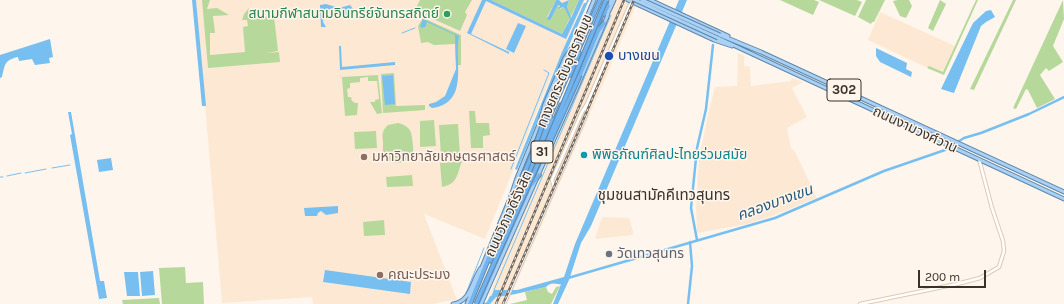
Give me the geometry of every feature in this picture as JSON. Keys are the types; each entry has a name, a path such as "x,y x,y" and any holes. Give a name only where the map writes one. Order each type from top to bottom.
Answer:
{"highway":[{"name":"ถนนวิภาวดีรังสิต","path":"470,303 515,194 537,149 601,0"},
{"name":"ทางยกระดับอุตราภิมุข","path":"470,303 556,110 601,0"},
{"name":"ถนนวิภาวดีรังสิต","path":"480,302 529,188 556,115 599,22 607,0"},
{"name":"ทางยกระดับอุตราภิมุข","path":"480,302 607,0"},
{"path":"599,22 608,6"},
{"path":"508,233 580,75 598,31 604,23"},
{"path":"551,115 577,39"},
{"path":"502,234 509,211 534,149 555,90 573,52"},
{"path":"529,188 539,175"},
{"path":"511,196 515,194"}],"main road":[{"name":"ถนนวิภาวดีรังสิต","path":"470,303 517,178 530,149 548,98 565,58 577,39 594,0"},
{"name":"ถนนวิภาวดีรังสิต","path":"480,302 539,175 604,23 608,6 612,0"},
{"path":"606,17 612,0"},
{"path":"631,0 661,16 718,41 739,48"},
{"name":"ถนนงามวงศ์วาน","path":"631,0 719,36 736,41 952,139 1064,192"},
{"path":"642,0 641,4 645,8"},
{"name":"ถนนงามวงศ์วาน","path":"642,0 719,36 739,48 1064,199"},
{"path":"650,0 736,41"},
{"path":"453,304 462,301 466,297 478,273 484,265"}],"street":[{"path":"554,188 552,180 587,104 631,0"},
{"path":"504,304 586,115 587,104"},
{"path":"860,304 958,284 980,278 999,267 1004,251 1003,241 992,208 979,159"}],"shaded area":[{"name":"มหาวิทยาลัยเกษตรศาสตร์","path":"196,0 585,0 548,84 485,239 424,214 457,300 434,304 313,304 312,297 222,303"},
{"path":"616,0 638,0 507,304 486,304 517,225 540,178"},
{"path":"880,12 955,46 943,72 931,67 930,69 868,40"},
{"path":"738,53 744,56 744,66 750,67 751,86 791,81 792,78 803,82 792,88 807,117 787,128 791,148 795,152 817,198 772,216 747,224 697,233 696,208 699,159 708,115 715,87 737,86"},
{"path":"602,217 629,218 633,235 595,239"}],"green space":[{"path":"202,0 210,0 207,9 217,8 229,15 213,16 215,33 210,33 210,55 245,52 243,27 248,26 247,20 242,20 244,14 249,8 250,18 274,16 278,51 266,53 279,52 280,62 208,68"},
{"name":"สนามกีฬาสนามอินทรีย์จันทรสถิตย์","path":"420,0 472,0 465,12 467,15 460,31 422,14 423,11 416,8"},
{"path":"491,0 556,0 547,17 551,19 558,5 560,9 563,7 565,9 569,16 567,7 569,0 579,0 562,34"},
{"path":"780,0 814,0 819,2 813,15"},
{"path":"819,0 857,0 862,2 855,16"},
{"path":"866,0 885,0 874,22 871,24 858,17"},
{"path":"909,0 912,6 906,18 900,16 893,1"},
{"path":"940,0 946,4 933,31 928,28"},
{"path":"976,0 978,0 944,75 927,68 929,66 943,72"},
{"path":"1013,0 1016,0 974,90 970,89"},
{"path":"1063,0 1064,19 1053,46 1063,62 1049,71 1046,68 1040,75 1055,99 1037,108 1028,90 1026,89 1016,109 1013,108"},
{"path":"423,18 461,35 461,65 456,65 455,44 434,45 428,42 421,43 418,26"},
{"path":"394,73 396,106 425,105 425,110 383,113 381,74"},
{"path":"378,75 382,113 377,114 370,102 375,102 375,100 379,99 377,81 368,81 368,77 360,78 360,82 350,83 350,88 347,89 348,97 351,97 352,101 355,103 358,103 357,115 345,116 342,77"},
{"path":"469,111 475,111 476,123 489,123 490,135 483,136 483,148 471,148"},
{"path":"434,120 436,146 420,147 420,121"},
{"path":"398,123 406,126 411,131 413,152 409,159 396,163 388,160 384,155 383,135 388,125"},
{"path":"458,124 460,155 441,156 439,125"},
{"path":"376,131 377,148 355,149 354,132"},
{"path":"462,161 454,181 447,186 442,187 440,163"},
{"path":"412,175 413,186 387,187 386,177"},
{"path":"384,220 385,235 364,236 363,222"},
{"path":"185,267 186,283 203,282 204,304 162,304 159,268"},
{"path":"560,286 551,304 510,304 527,300 525,292 546,287 548,292 552,294 556,287"},
{"path":"159,298 160,304 123,304 122,300"}],"water":[{"path":"192,0 196,0 206,106 202,106"},
{"path":"482,0 491,0 562,34 570,19 563,7 558,9 560,6 558,5 551,19 547,19 556,0 559,0 562,3 569,0 567,7 571,18 579,0 584,0 566,39 486,1 471,34 509,52 509,54 467,33"},
{"path":"587,0 589,0 540,112 541,113 517,170 515,169 562,52 584,3 586,3"},
{"path":"679,0 687,0 591,226 581,243 569,280 558,304 553,304 561,284 550,284 546,287 496,297 490,304 478,304 489,302 494,290 517,290 564,277 575,244"},
{"path":"326,4 339,8 350,5 353,9 353,13 343,15 327,9 326,11 328,17 324,18 323,22 326,27 321,27 320,5"},
{"path":"991,10 995,17 981,26 954,93 941,89 973,23 986,11"},
{"path":"423,19 459,36 458,80 456,90 452,98 444,105 432,108 429,104 436,102 445,96 456,69 455,35 427,22 425,27 422,28 420,26"},
{"path":"518,23 526,26 514,53 506,49"},
{"path":"50,39 53,57 49,58 50,63 35,65 32,59 19,61 18,57 13,58 6,64 2,77 0,78 0,55"},
{"path":"339,46 341,46 342,67 395,62 395,65 340,70"},
{"path":"876,48 907,63 906,69 912,72 911,77 880,62 876,56"},
{"path":"393,75 395,104 385,105 382,76"},
{"path":"68,112 71,112 100,281 104,281 107,298 99,299 70,135 72,134"},
{"path":"111,158 113,170 99,172 97,160"},
{"path":"338,206 338,213 326,215 321,211 317,216 305,216 304,208"},
{"path":"325,270 411,282 410,294 323,282"},
{"path":"153,271 155,295 142,296 140,272"},
{"path":"124,272 138,272 140,296 127,296"}],"waterway":[{"path":"494,290 611,15"},
{"path":"402,33 415,28"},
{"path":"697,240 691,208 697,148 706,109 713,45"},
{"path":"511,169 549,73 544,70"},
{"name":"คลองบางเขน","path":"568,278 775,218 884,171 945,150 964,138 1029,114 1064,97"},
{"path":"52,168 70,165"},
{"path":"25,173 46,169"},
{"path":"7,176 21,173"},
{"path":"688,304 692,266 690,242"},
{"path":"465,296 484,248"},
{"name":"คลองบางเขน","path":"487,304 491,297"}],"railway":[{"path":"496,304 624,0"},
{"path":"503,304 634,0"}],"place":[{"name":"สนามกีฬาสนามอินทรีย์จันทรสถิตย์","path":"447,14"},
{"name":"บางเขน","path":"609,56"},
{"name":"พิพิธภัณฑ์ศิลปะไทยร่วมสมัย","path":"584,155"},
{"name":"มหาวิทยาลัยเกษตรศาสตร์","path":"364,157"},
{"name":"วัดเทวสุนทร","path":"609,254"},
{"name":"คณะประมง","path":"380,275"}],"district":[{"name":"ชุมชนสามัคคีเทวสุนทร","path":"664,196"}]}
